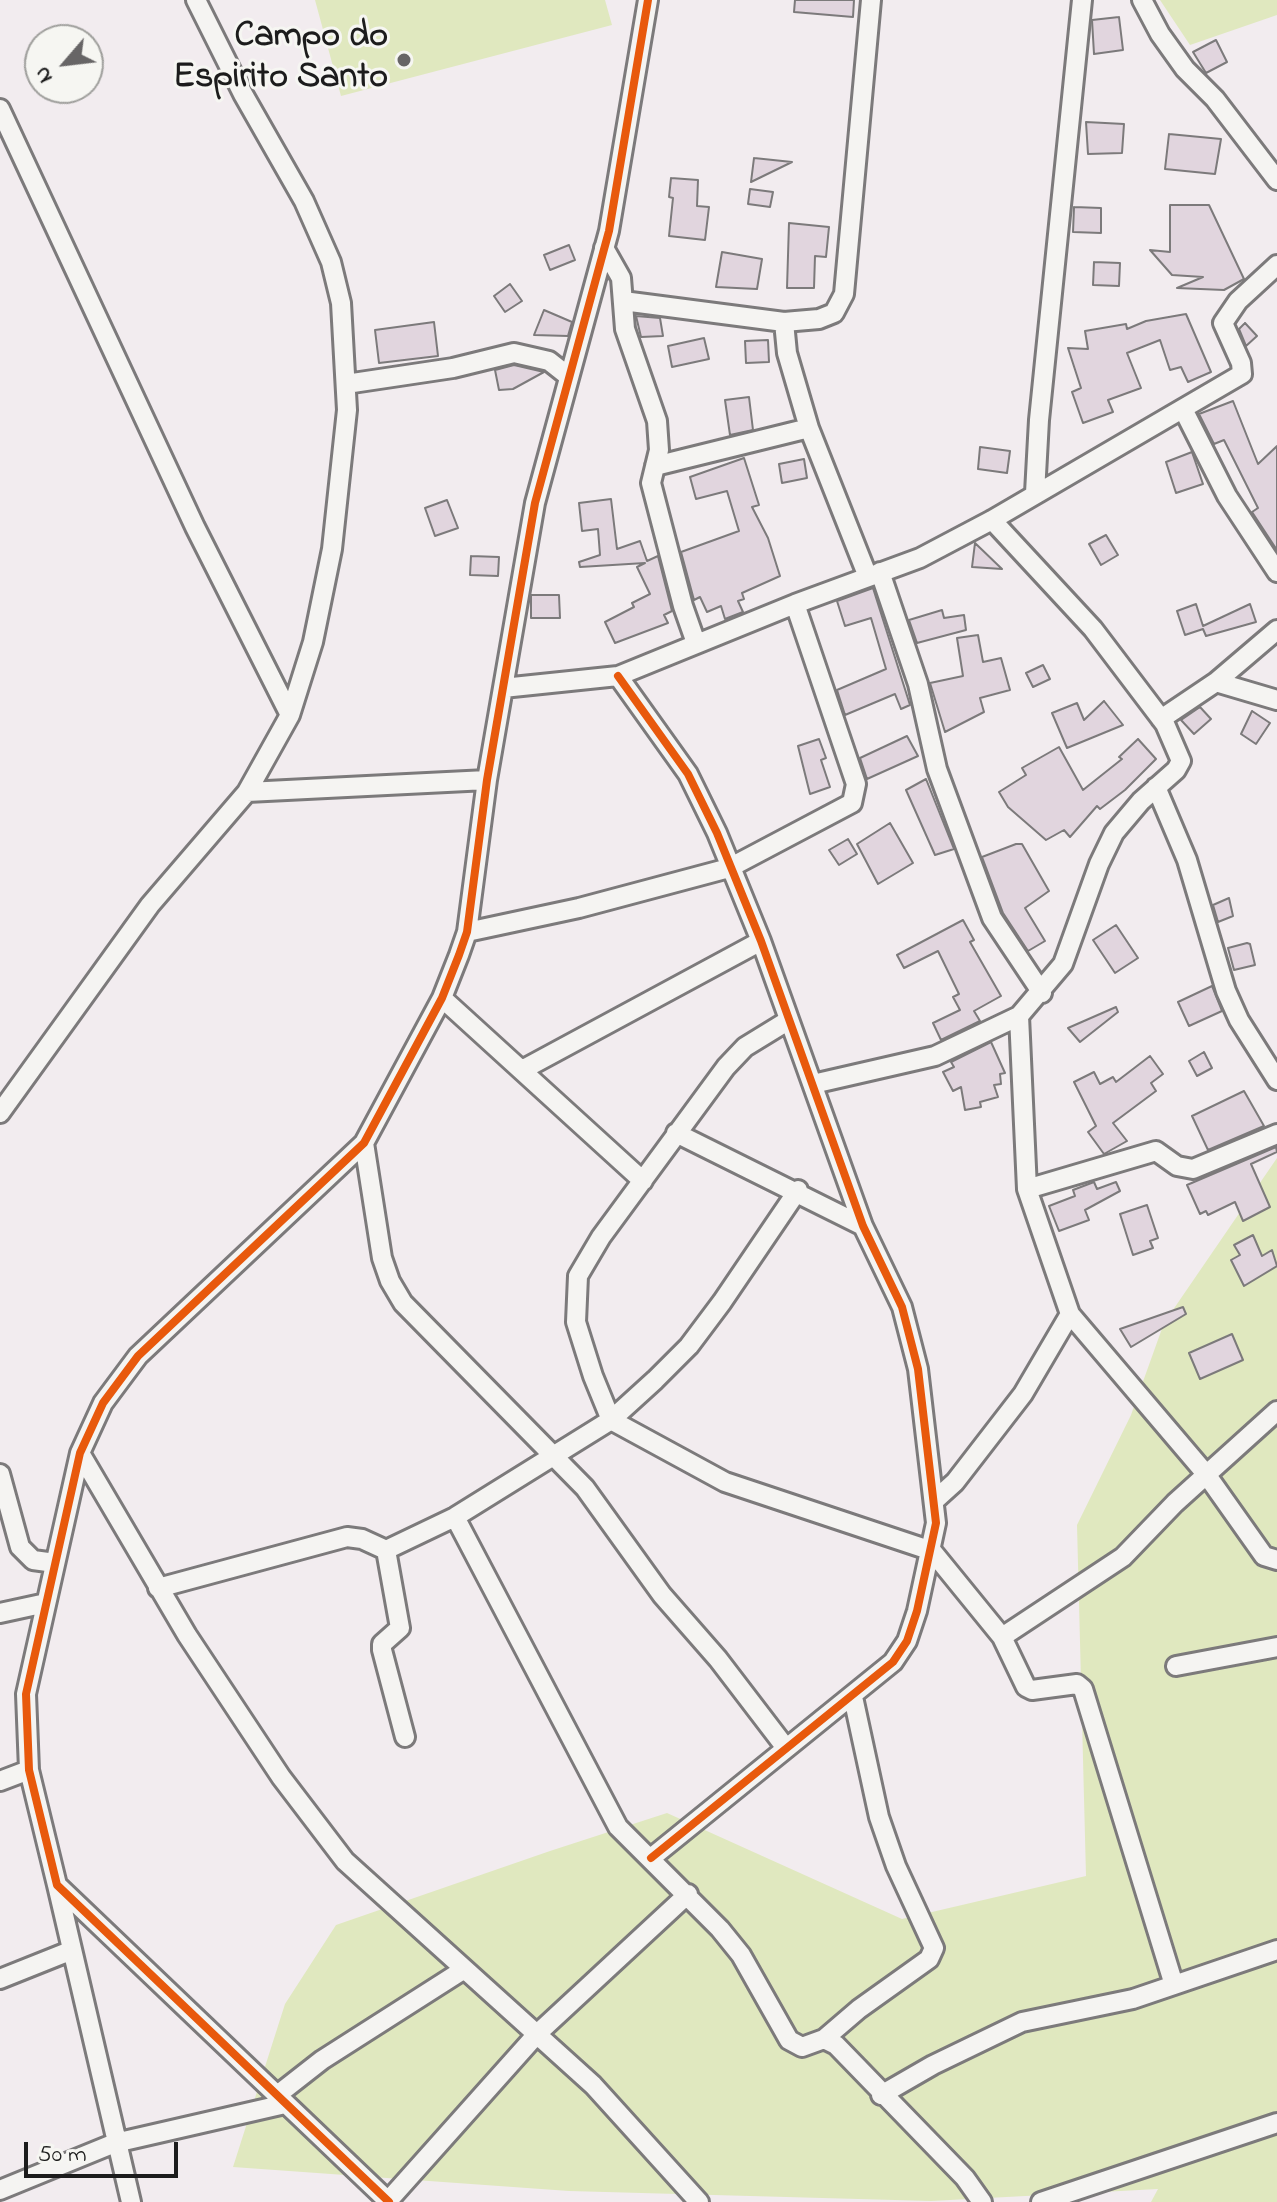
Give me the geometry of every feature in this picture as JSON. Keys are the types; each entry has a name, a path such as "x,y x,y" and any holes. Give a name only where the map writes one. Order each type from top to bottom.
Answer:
{"street":[{"path":"0,1113 150,905 247,792 290,715 313,642 332,549 347,410 345,336 331,262 304,201 236,82 196,0"},
{"path":"131,2202 29,1770 26,1694 80,1453 103,1403 138,1356 364,1143 442,998 467,932 487,780 535,503 604,248 648,0"},
{"path":"623,301 784,322 819,319 834,313 844,294 871,0"},
{"path":"1035,493 1039,420 1082,0"},
{"path":"1142,0 1160,34 1185,69 1215,99 1277,180"},
{"path":"0,109 195,527 290,715"},
{"path":"604,248 621,278 625,329 657,421 659,450 651,483 660,525 696,643"},
{"path":"503,688 618,676 795,604 920,558 992,520 1242,374 1241,363 1223,323 1238,301 1277,265"},
{"path":"784,322 787,353 809,428 874,574 918,684 937,769 992,918 1042,993"},
{"path":"346,384 453,368 514,353 549,361 568,376"},
{"path":"1183,409 1227,496 1277,572"},
{"path":"655,466 809,428"},
{"path":"813,1084 935,1056 1019,1016 1042,993 1063,964 1099,864 1114,833 1176,770 1181,761 1177,745 1161,719 1093,629 992,520"},
{"path":"467,932 579,908 729,868 852,803 856,784 795,604"},
{"path":"1161,719 1216,682 1277,630"},
{"path":"618,676 688,774 761,941 863,1226 895,1293 913,1343 934,1501 932,1551 907,1641 893,1662 651,1858"},
{"path":"1216,682 1277,700"},
{"path":"247,792 487,780"},
{"path":"1156,787 1187,860 1226,991 1239,1020 1277,1080"},
{"path":"522,1070 761,941"},
{"path":"442,998 643,1181"},
{"path":"1019,1016 1027,1189 1070,1314 1206,1474 1264,1556 1277,1560"},
{"path":"789,1020 745,1047 726,1067 601,1237 578,1276 576,1322 611,1420 725,1482 932,1551 1002,1637 1026,1687 1032,1690 1077,1684 1083,1689 1174,1985"},
{"path":"676,1133 798,1190 863,1226"},
{"path":"1027,1189 1156,1151 1177,1166 1193,1169 1277,1134"},
{"path":"364,1143 382,1258 403,1303 555,1454 585,1488 662,1595 718,1659 786,1748"},
{"path":"386,1550 455,1517 611,1420 689,1346 798,1190"},
{"path":"934,1501 955,1482 1023,1394 1070,1314"},
{"path":"1002,1637 1123,1557 1206,1474 1277,1411"},
{"path":"80,1453 158,1588 281,1777 345,1861 593,2085 699,2202"},
{"path":"0,1474 20,1547 33,1560 55,1563"},
{"path":"455,1517 618,1827 634,1847 651,1858 688,1894 741,1955 789,2040 802,2047 824,2039 859,2009 929,1959 934,1948 896,1866 879,1817 853,1697"},
{"path":"158,1588 347,1537 362,1539 386,1550"},
{"path":"386,1550 400,1628 382,1644 382,1650 405,1737"},
{"path":"0,1613 46,1603"},
{"path":"1176,1666 1277,1647"},
{"path":"0,1781 29,1770"},
{"path":"57,1885 389,2202 537,2034 688,1894"},
{"path":"881,2095 1022,2022 1133,1999 1277,1950"},
{"path":"0,1979 70,1951"},
{"path":"0,2190 115,2143 280,2100 322,2060 463,1970"},
{"path":"824,2039 836,2045 881,2095 965,2178 982,2202"},
{"path":"1041,2202 1277,2123"}],"green space":[{"name":"Campo do Espirito Santo","path":"315,0 605,0 612,25 341,96"},
{"path":"1160,0 1277,0 1277,15 1190,45"},
{"path":"1277,1158 1277,2202 1151,2202 1158,2189 931,2201 569,2191 233,2167 285,2004 336,1925 550,1851 667,1813 902,1919 1086,1876 1077,1525 1131,1415 1164,1323"}],"building":[{"path":"795,0 854,0 853,17 794,12"},
{"path":"1119,17 1123,50 1094,54 1092,20"},
{"path":"1216,40 1227,62 1206,73 1193,52"},
{"path":"1086,122 1124,124 1122,153 1088,154"},
{"path":"1169,134 1221,139 1215,174 1165,169"},
{"path":"754,158 792,162 751,182"},
{"path":"671,178 698,180 697,206 709,207 705,240 669,236 673,198 669,197"},
{"path":"750,189 773,192 770,207 748,204"},
{"path":"1170,205 1209,205 1244,279 1224,290 1177,288 1203,277 1172,275 1150,250 1170,252"},
{"path":"1074,207 1101,208 1101,233 1073,232"},
{"path":"789,223 829,227 826,257 815,256 814,288 787,288"},
{"path":"569,245 575,260 550,270 544,255"},
{"path":"722,252 762,259 757,289 716,287"},
{"path":"1094,262 1120,263 1119,286 1093,285"},
{"path":"510,284 522,301 505,312 494,296"},
{"path":"544,310 572,322 568,336 534,335"},
{"path":"1186,314 1211,372 1188,382 1181,367 1170,370 1160,340 1127,353 1141,388 1108,400 1113,412 1083,423 1072,392 1081,388 1068,348 1088,349 1085,331 1126,324 1127,329 1146,321"},
{"path":"636,316 660,318 663,336 641,337"},
{"path":"434,322 438,356 379,363 375,330"},
{"path":"1245,323 1257,336 1246,346 1239,329"},
{"path":"704,338 709,359 672,367 668,346"},
{"path":"768,340 769,362 746,363 745,341"},
{"path":"514,365 544,372 513,389 499,390 495,370"},
{"path":"749,397 753,430 730,435 725,400"},
{"path":"1233,401 1258,464 1277,446 1277,550 1252,512 1258,508 1224,440 1214,444 1199,414"},
{"path":"980,447 1010,451 1007,473 978,469"},
{"path":"1192,452 1203,484 1176,493 1166,462"},
{"path":"744,458 759,505 752,507 768,538 780,576 742,593 744,599 738,601 743,612 725,619 721,606 707,612 700,597 694,600 681,552 739,531 727,491 696,499 690,477"},
{"path":"804,459 807,478 782,483 779,464"},
{"path":"611,499 617,549 640,541 647,561 658,556 672,611 664,615 668,623 615,643 605,622 634,607 632,603 650,594 637,567 645,563 580,567 579,562 600,555 598,529 582,531 579,503"},
{"path":"447,500 458,528 435,536 425,508"},
{"path":"1106,535 1118,555 1101,565 1089,544"},
{"path":"975,543 1002,569 972,567"},
{"path":"471,556 499,557 498,576 470,575"},
{"path":"873,588 910,705 901,709 895,694 845,715 837,690 886,669 871,618 845,626 837,601"},
{"path":"531,595 559,595 560,618 531,618"},
{"path":"1196,604 1203,626 1250,604 1256,622 1206,636 1203,629 1185,635 1177,611"},
{"path":"942,610 944,618 964,615 966,630 917,643 909,620"},
{"path":"978,635 983,662 1001,658 1010,690 980,698 984,712 945,732 930,683 963,676 957,638"},
{"path":"1043,665 1050,679 1033,687 1026,673"},
{"path":"1104,701 1123,725 1067,748 1052,713 1077,703 1084,720"},
{"path":"1200,707 1211,719 1194,734 1181,720"},
{"path":"1252,711 1270,723 1256,744 1241,734"},
{"path":"907,736 918,756 867,779 860,758"},
{"path":"819,739 826,758 821,760 830,787 810,794 798,746"},
{"path":"1138,739 1156,759 1125,790 1100,809 1097,806 1070,837 1064,830 1046,840 1008,807 999,792 1026,775 1022,768 1059,747 1083,790 1122,759 1119,757"},
{"path":"926,779 954,849 935,855 906,790"},
{"path":"890,823 913,863 878,884 857,844"},
{"path":"848,839 857,854 839,865 829,850"},
{"path":"1022,844 1049,891 1025,908 1045,941 1028,951 1003,913 982,857"},
{"path":"1229,898 1233,916 1218,922 1213,905"},
{"path":"963,920 974,940 970,942 1001,996 974,1011 980,1021 941,1040 933,1023 960,1010 953,997 959,994 938,951 904,968 897,955"},
{"path":"1116,925 1138,958 1115,973 1093,940"},
{"path":"1250,944 1255,965 1234,970 1228,948"},
{"path":"1212,986 1222,1011 1189,1026 1178,1002"},
{"path":"1116,1007 1118,1012 1080,1042 1068,1028"},
{"path":"991,1042 1005,1073 1000,1074 1001,1084 994,1085 998,1097 980,1102 981,1107 965,1110 961,1087 953,1091 943,1072 954,1067 951,1062"},
{"path":"1204,1052 1212,1068 1197,1076 1189,1061"},
{"path":"1150,1056 1163,1074 1151,1083 1156,1091 1113,1123 1127,1141 1104,1154 1088,1132 1096,1126 1074,1082 1094,1072 1100,1084 1113,1077 1116,1082"},
{"path":"1244,1091 1264,1126 1208,1150 1192,1116"},
{"path":"1276,1147 1277,1152 1251,1164 1270,1207 1243,1221 1235,1202 1208,1215 1206,1211 1200,1214 1187,1185"},
{"path":"1094,1182 1097,1189 1116,1182 1120,1191 1085,1210 1089,1220 1059,1231 1049,1206 1075,1196 1073,1190"},
{"path":"1147,1205 1158,1238 1150,1241 1153,1248 1133,1255 1120,1214"},
{"path":"1253,1235 1262,1256 1272,1250 1277,1266 1244,1286 1231,1260 1240,1255 1234,1245"},
{"path":"1183,1307 1186,1314 1131,1347 1120,1329"},
{"path":"1232,1334 1243,1360 1200,1379 1189,1353"}],"cycle path":[{"path":"389,2202 57,1885 29,1770 26,1694 80,1453 103,1403 138,1356 364,1143 442,998 459,955 467,932 487,780 535,503 609,231 648,0"},
{"path":"618,676 688,774 717,833 761,941 863,1226 902,1307 918,1369 936,1523 917,1611 907,1641 893,1662 651,1858"}],"place":[{"name":"Campo do Espirito Santo","path":"404,60"}]}
